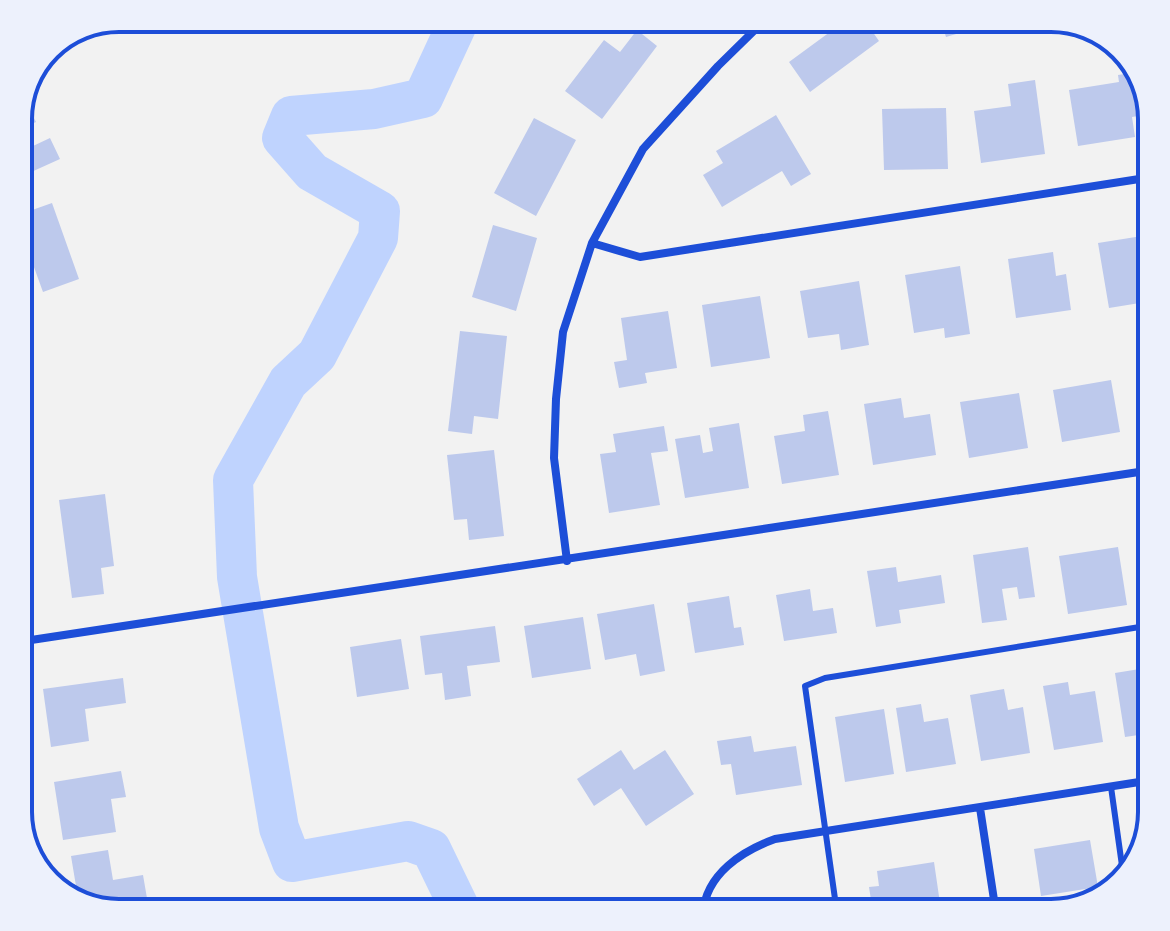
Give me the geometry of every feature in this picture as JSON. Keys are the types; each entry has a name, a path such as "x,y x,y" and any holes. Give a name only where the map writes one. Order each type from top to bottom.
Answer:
{"street":[{"path":"567,561 554,458 556,399 563,332 592,243 643,149 753,32"},
{"path":"592,243 640,257 1138,179"},
{"path":"32,640 1138,472"},
{"path":"706,899 722,870 748,849 775,839 1138,782"},
{"path":"980,808 994,899"}],"lane":[{"path":"835,899 805,686 825,678 1138,627"},
{"path":"1111,787 1121,862"}],"building":[{"path":"635,32 657,46 602,119 565,91 604,40 620,52"},
{"path":"830,32 873,32 879,41 810,92 789,62"},
{"path":"944,32 963,32 946,37"},
{"path":"1125,74 1133,91 1138,116 1132,117 1135,137 1078,146 1069,90 1119,82 1118,75"},
{"path":"1035,80 1045,154 981,163 974,111 1011,106 1008,84"},
{"path":"946,108 948,169 884,170 882,109"},
{"path":"776,115 811,174 791,186 782,171 722,207 703,175 723,163 716,151"},
{"path":"534,118 576,140 536,216 494,193"},
{"path":"50,138 60,159 32,172 32,144 33,146"},
{"path":"52,203 79,279 43,292 32,262 32,210"},
{"path":"493,225 537,238 516,311 472,297"},
{"path":"1138,237 1138,303 1109,308 1098,243"},
{"path":"1053,252 1056,276 1066,274 1071,310 1016,318 1008,259"},
{"path":"960,266 970,334 945,338 944,328 914,333 905,275"},
{"path":"859,281 869,345 841,350 839,334 808,338 800,291"},
{"path":"760,296 770,358 711,367 702,305"},
{"path":"668,311 677,368 645,373 647,383 619,388 614,362 627,360 621,318"},
{"path":"460,331 507,336 498,419 474,416 472,434 448,431"},
{"path":"1111,380 1120,432 1062,442 1053,390"},
{"path":"1019,393 1028,448 969,458 960,402"},
{"path":"901,398 904,418 930,414 936,455 873,465 864,404"},
{"path":"828,411 839,475 782,484 774,436 805,431 803,415"},
{"path":"739,423 749,488 685,498 675,439 700,435 703,453 713,451 709,428"},
{"path":"664,426 668,451 651,453 660,505 609,513 600,454 616,452 613,434"},
{"path":"494,450 504,536 469,540 467,519 454,520 447,455"},
{"path":"105,494 114,566 101,568 104,594 72,598 59,500"},
{"path":"1028,547 1035,597 1019,599 1017,587 1002,589 1007,620 982,623 973,555"},
{"path":"1118,547 1127,605 1068,614 1059,556"},
{"path":"896,567 898,582 941,575 945,603 899,610 901,623 876,627 867,571"},
{"path":"810,589 813,611 833,608 837,633 784,641 776,595"},
{"path":"729,596 734,628 741,627 744,645 695,653 687,603"},
{"path":"654,604 665,671 640,676 636,654 605,660 597,614"},
{"path":"583,617 591,669 532,678 524,626"},
{"path":"495,626 500,662 467,666 471,696 445,700 442,673 425,675 420,636"},
{"path":"401,639 409,689 357,697 350,647"},
{"path":"1138,669 1138,735 1125,737 1115,673"},
{"path":"123,678 126,703 85,709 89,741 51,747 43,689"},
{"path":"1068,682 1070,695 1095,691 1103,742 1054,750 1043,686"},
{"path":"1004,689 1008,710 1023,707 1030,753 981,761 970,695"},
{"path":"921,704 924,722 948,718 956,764 906,772 896,708"},
{"path":"884,709 894,774 845,782 835,717"},
{"path":"751,736 754,752 796,746 802,785 736,795 731,764 721,765 717,741"},
{"path":"621,750 634,770 665,750 694,794 646,826 621,788 594,806 577,779"},
{"path":"121,771 126,797 111,799 116,832 63,840 54,782"},
{"path":"1090,840 1098,885 1041,896 1034,849"},
{"path":"108,850 113,880 143,875 147,899 102,897 76,887 71,856"},
{"path":"934,862 939,899 871,899 869,887 879,886 877,871"}],"waterway":[{"path":"454,32 423,98 374,109 291,116 282,138 312,172 380,211 378,238 317,355 288,382 233,480 237,577 279,828 292,862 408,841 431,849 455,899"}]}
